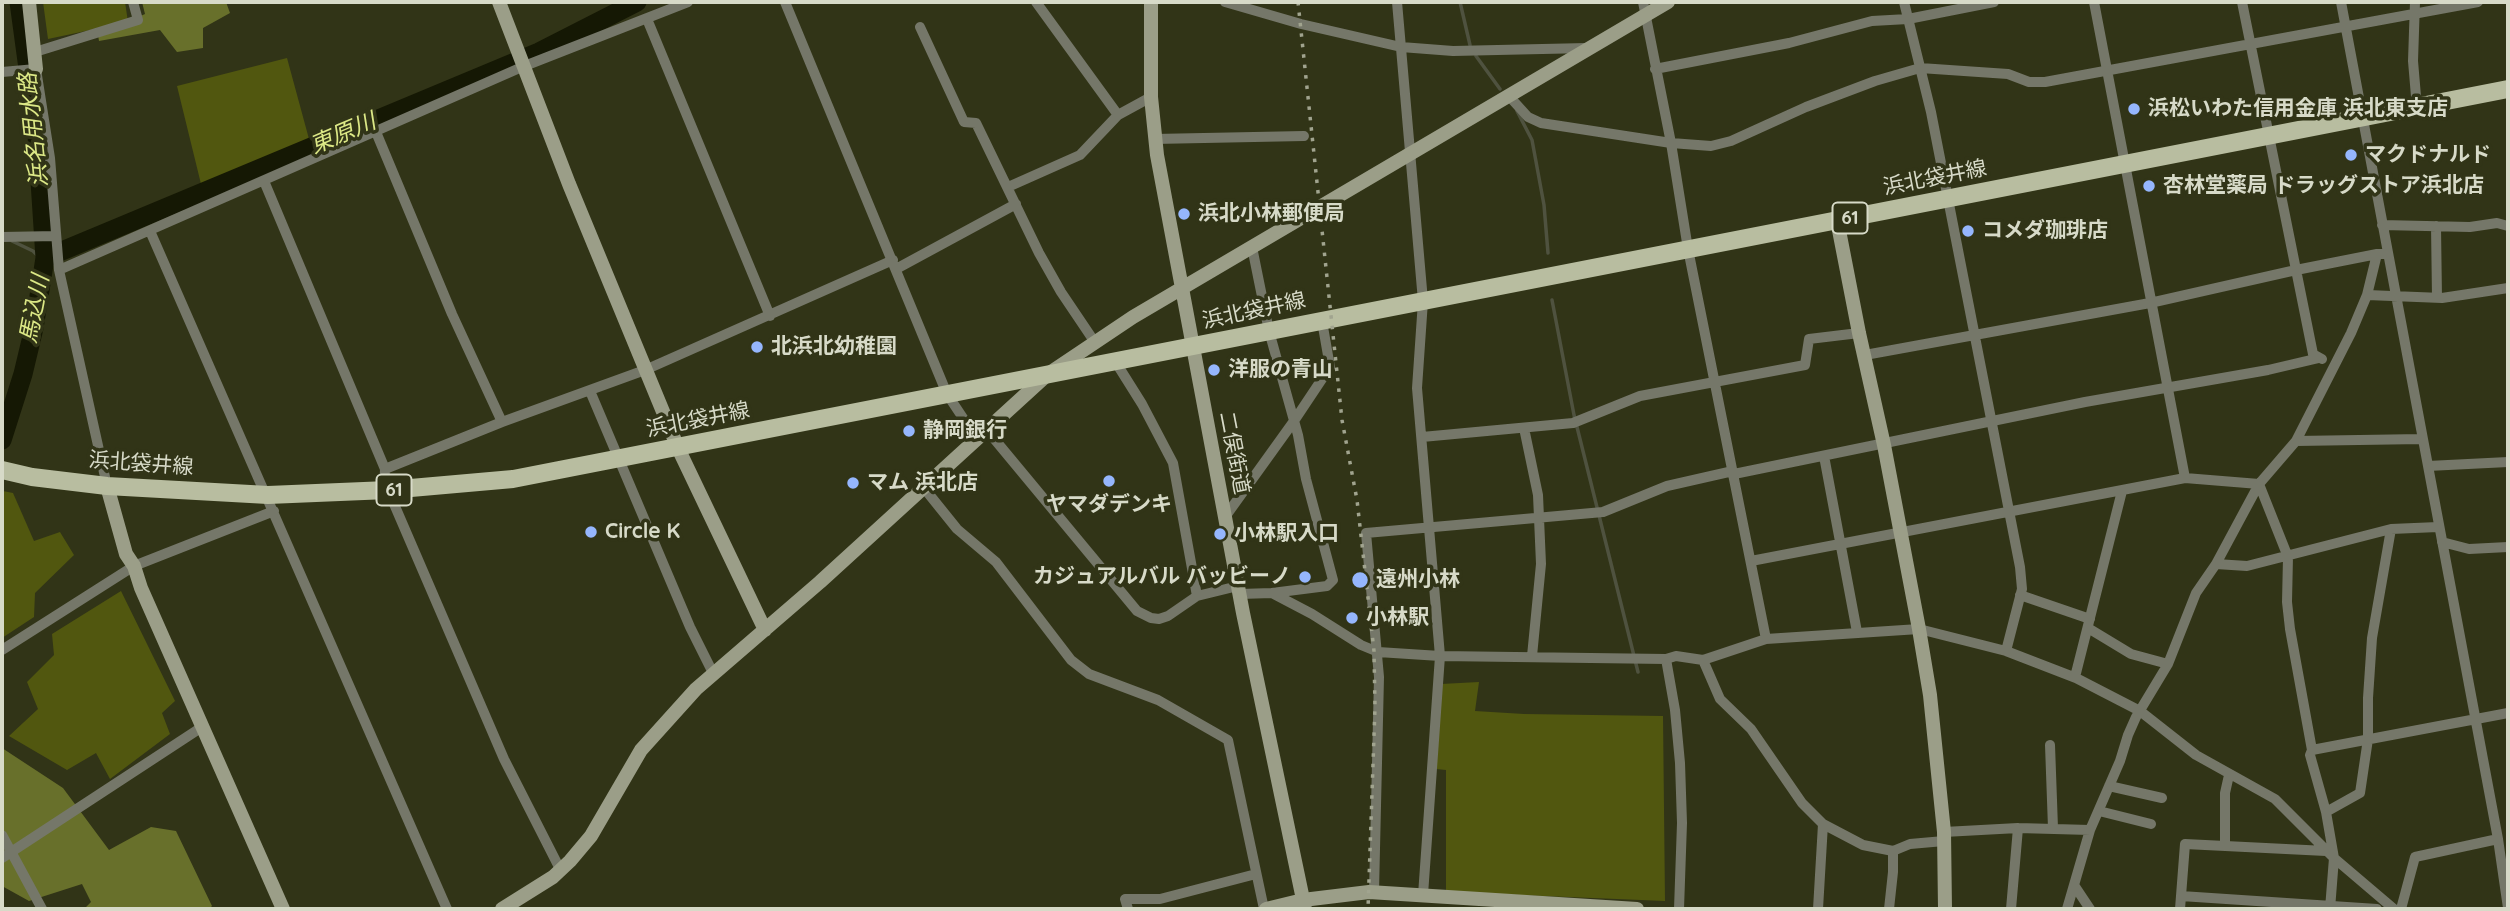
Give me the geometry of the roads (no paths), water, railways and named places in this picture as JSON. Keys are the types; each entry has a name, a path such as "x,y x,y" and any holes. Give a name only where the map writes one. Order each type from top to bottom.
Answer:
{"main road":[{"name":"浜北袋井線","path":"2,470 32,477 271,503 513,479 2508,89"}],"street":[{"path":"29,2 33,69 50,158 52,237 107,486 126,554 134,566 141,588 283,909"},
{"path":"34,52 138,20 133,2"},
{"path":"499,2 522,67 678,448 765,630"},
{"path":"59,270 522,67 688,2"},
{"path":"785,2 947,394 1137,611 1152,618 1168,616 1197,596 1239,590 1272,593 1327,586 1333,580 1269,331 1252,247"},
{"path":"1036,2 1118,115"},
{"name":"二俣街道","path":"1151,2 1154,139 1239,590 1304,905"},
{"path":"1225,2 1301,24 1401,47 1453,51 1587,48"},
{"path":"1398,2 1423,301 1417,388 1440,656 1423,895"},
{"path":"502,909 561,871 591,836 640,750 696,690 1048,374 1094,341 1587,48 1644,8 1668,2"},
{"path":"1904,2 1931,112 2022,580 2006,651"},
{"path":"1655,69 1789,43 1872,21 1908,19 1994,2"},
{"path":"2094,2 2185,478"},
{"path":"2242,2 2313,354 2335,363"},
{"path":"2067,909 2090,830 2128,735 2168,664 2196,593 2216,564 2259,484 2297,441 2367,295 2382,254 2382,225 2342,2"},
{"path":"1508,95 1528,117 1541,122 1671,143 1711,146 1731,141 1806,107 1875,81 1920,68 2008,74 2029,82 2045,82 2346,26 2415,8 2478,2"},
{"path":"1644,8 1671,143 1688,249 1766,639"},
{"path":"2415,8 2413,61 2417,108"},
{"path":"647,19 770,316"},
{"path":"920,27 964,122 976,123 1061,292 1094,341"},
{"path":"2,72 33,69"},
{"path":"1008,187 1080,155 1118,115 1151,97"},
{"path":"376,132 502,422"},
{"path":"1154,139 1304,136"},
{"path":"264,181 385,469 386,490 503,759 561,871"},
{"path":"385,469 502,422 645,370 894,265 1016,204"},
{"path":"1837,220 1884,445 1930,695 1944,836 1945,909"},
{"path":"2382,225 2470,227 2497,223 2508,226"},
{"path":"2436,226 2437,298"},
{"path":"150,231 447,909"},
{"path":"2,237 52,237"},
{"path":"1865,355 2150,303 2296,270 2382,254"},
{"path":"2382,254 2400,295 2422,439 2498,839 2508,908"},
{"path":"2367,295 2437,298 2508,288"},
{"path":"1225,517 1329,367 1322,321"},
{"path":"1422,436 1576,422 1640,396 1805,365 1809,339 1859,333"},
{"path":"1374,892 1378,652 1366,533 1599,513 1667,486 2319,358"},
{"path":"1115,361 1142,404 1173,463 1197,596"},
{"path":"590,391 690,627 714,675"},
{"path":"1524,428 1538,495 1541,564 1532,656"},
{"path":"2297,441 2422,439"},
{"path":"1824,456 1857,632"},
{"path":"2428,466 2508,462"},
{"path":"1751,561 2185,478 2259,484"},
{"path":"2259,484 2288,556 2287,602 2290,629 2312,750 2310,755 2326,812 2330,854 2330,907"},
{"path":"924,488 957,529 996,562 1071,660 1088,674 1158,700 1228,740 1265,909 1374,892 1637,909"},
{"path":"2075,677 2122,491"},
{"path":"2,650 134,566 271,503"},
{"path":"2216,564 2247,566 2391,529 2438,527"},
{"path":"2326,812 2360,793 2368,739 2372,638 2391,529"},
{"path":"2442,542 2469,549 2508,547"},
{"path":"1272,593 1361,645 1378,652 1440,656 1666,659 1676,656 1703,660 1766,639 1919,629 2006,651 2075,677 2140,711 2196,755 2275,799 2330,854 2393,909"},
{"path":"2020,595 2089,623 2132,654 2168,664"},
{"path":"1666,659 1681,763 1679,909"},
{"path":"1703,660 1720,699 1751,729 1802,803 1824,824 1863,845 1893,851 1944,836 2018,828 2090,830"},
{"path":"2312,750 2508,713"},
{"path":"6,855 202,727"},
{"path":"2050,745 2053,828"},
{"path":"2225,846 2225,793 2229,775"},
{"path":"2109,786 2162,798"},
{"path":"2099,811 2151,824"},
{"path":"1818,909 1824,824"},
{"path":"2011,909 2018,828"},
{"path":"2,835 6,855 42,909"},
{"path":"2401,909 2415,857 2498,839"},
{"path":"2180,909 2185,844 2330,854"},
{"path":"1889,909 1893,851"},
{"path":"1128,909 1125,899 1160,899 1256,874"},
{"path":"2074,885 2090,909"},
{"path":"2181,896 2377,909"}],"waterway":[{"name":"浜名用水路","path":"2,440 34,328 45,258 37,135 19,2"},
{"name":"東原川","path":"45,258 539,52 637,2"},
{"path":"1460,2 1470,45"},
{"path":"1476,56 1500,89"},
{"path":"1517,111 1532,140 1544,205 1548,253"},
{"path":"12,241 33,251 40,258 45,258"},
{"path":"1552,300 1574,415 1638,672"}],"railway":[{"path":"1298,2 1342,420 1357,500 1374,651 1375,707 1368,909"}],"place":[{"name":"浜松いわた信用金庫 浜北東支店","path":"2134,109"},
{"name":"マクドナルド","path":"2351,155"},
{"name":"杏林堂薬局 ドラッグストア浜北店","path":"2149,186"},
{"name":"浜北小林郵便局","path":"1184,214"},
{"name":"コメダ珈琲店","path":"1968,231"},
{"name":"北浜北幼稚園","path":"757,347"},
{"name":"洋服の青山","path":"1214,370"},
{"name":"静岡銀行","path":"909,431"},
{"name":"ヤマダデンキ","path":"1109,481"},
{"name":"マム 浜北店","path":"853,483"},
{"name":"Circle K","path":"591,532"},
{"name":"小林駅入口","path":"1220,534"},
{"name":"カジュアルバル バッビーノ","path":"1305,577"},
{"name":"遠州小林","path":"1360,580"},
{"name":"小林駅","path":"1352,618"}],"water label":[{"name":"馬込川","path":"35,309"}]}
